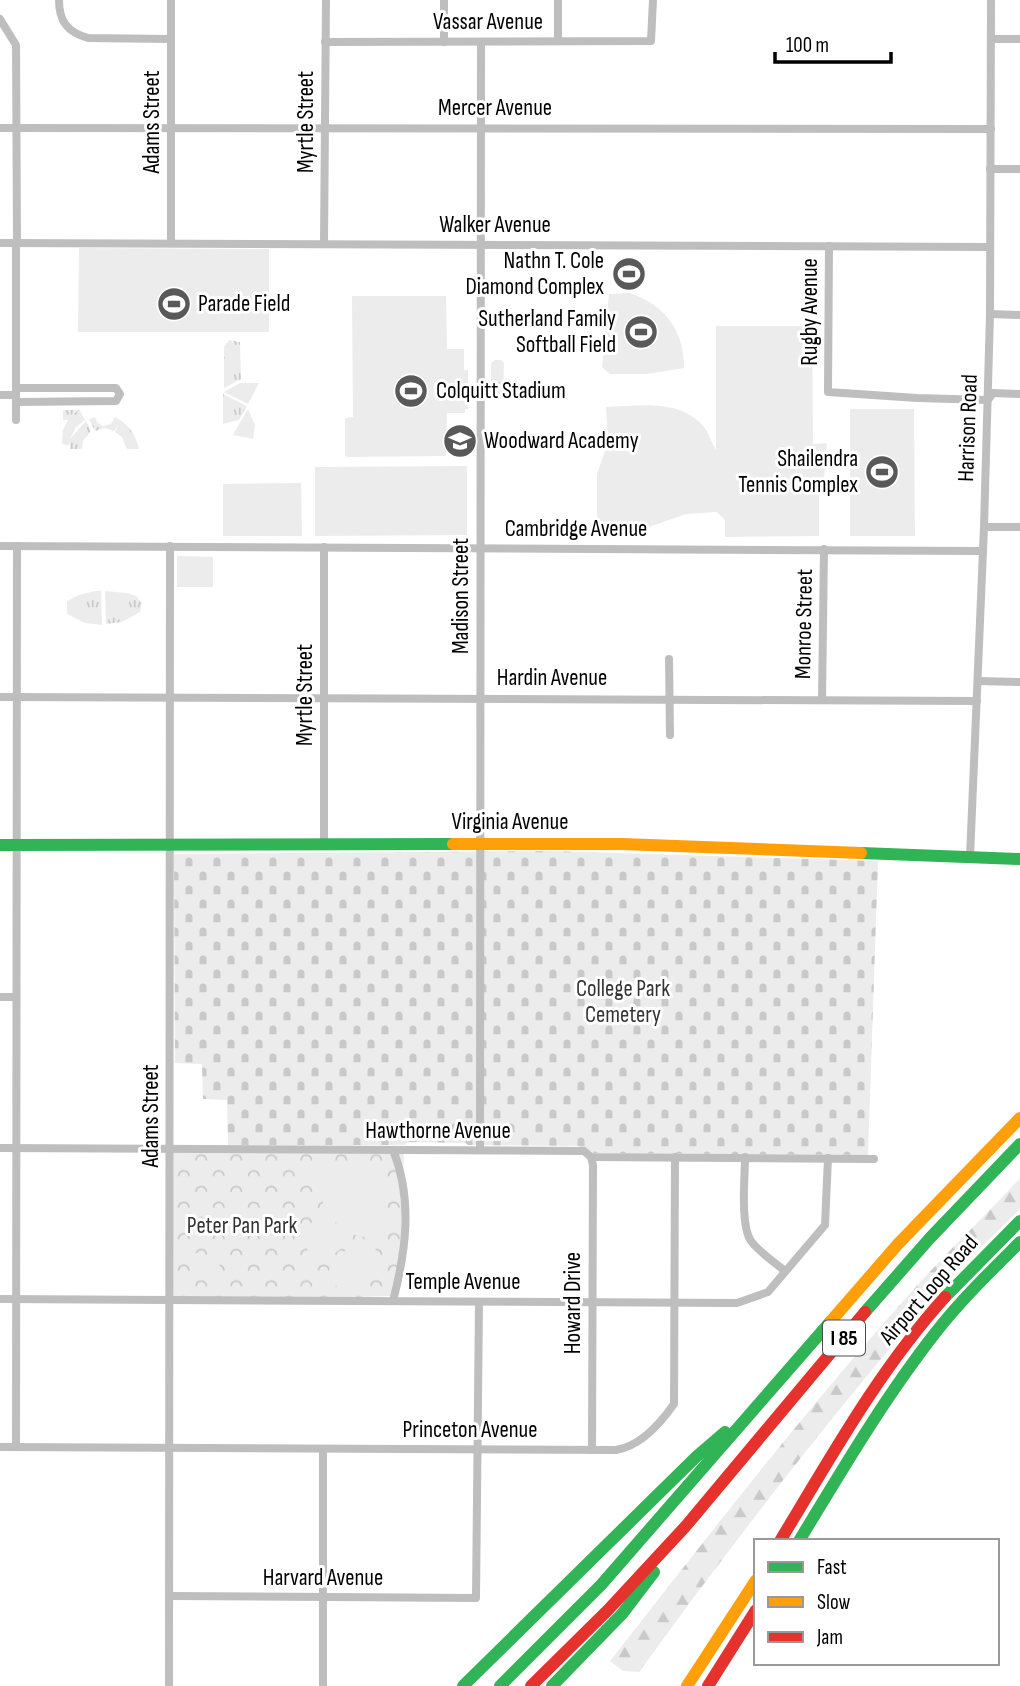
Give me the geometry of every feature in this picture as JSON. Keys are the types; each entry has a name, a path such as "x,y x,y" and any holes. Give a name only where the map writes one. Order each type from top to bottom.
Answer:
{"main road":[{"name":"Virginia Avenue","path":"0,845 622,844 1020,859"},
{"path":"999,1138 1020,1107"},
{"name":"I 85","path":"500,1686 601,1585 898,1244 1020,1118"},
{"name":"I 85","path":"531,1686 685,1527 930,1238 1016,1149"},
{"name":"Airport Loop Road","path":"781,1539 874,1391 941,1301 1020,1221"},
{"name":"Airport Loop Road","path":"800,1539 887,1399 952,1313 1020,1242"},
{"path":"463,1686 696,1457 747,1416"},
{"path":"552,1686 622,1614 685,1527"},
{"path":"687,1686 754,1583"},
{"path":"708,1686 754,1613"}],"street":[{"path":"59,0 63,23 79,35 88,38 171,39"},
{"name":"Adams Street","path":"170,243 171,0"},
{"name":"Myrtle Street","path":"324,244 326,0"},
{"path":"444,0 444,42"},
{"path":"558,0 558,41"},
{"name":"Vassar Avenue","path":"325,42 652,41 653,0"},
{"name":"Harrison Road","path":"970,857 988,400 991,0"},
{"path":"0,19 16,45 16,420"},
{"path":"991,39 1020,39"},
{"name":"Madison Street","path":"480,1150 481,41"},
{"name":"Mercer Avenue","path":"0,128 991,129"},
{"path":"990,169 1020,169"},
{"name":"Walker Avenue","path":"0,243 990,247"},
{"name":"Rugby Avenue","path":"829,246 828,392 988,400 993,393 1020,394"},
{"path":"990,314 1020,315"},
{"path":"0,395 116,401 120,394 116,388 16,395"},
{"path":"984,527 1020,527"},
{"name":"Cambridge Avenue","path":"0,546 983,551"},
{"path":"16,1447 17,546"},
{"name":"Adams Street","path":"169,1686 170,546"},
{"name":"Myrtle Street","path":"324,547 324,844"},
{"name":"Monroe Street","path":"822,699 824,549"},
{"path":"669,659 670,736"},
{"path":"978,681 1020,681"},
{"name":"Hardin Avenue","path":"0,697 977,701"},
{"path":"0,998 16,998"},
{"name":"Hawthorne Avenue","path":"0,1148 584,1151 591,1157 874,1159"},
{"path":"393,1150 403,1182 406,1229 403,1262 393,1301"},
{"name":"Howard Drive","path":"591,1157 592,1450"},
{"name":"Princeton Avenue","path":"0,1447 616,1450 635,1444 645,1437 674,1404 675,1157"},
{"path":"745,1157 748,1235 752,1242 785,1271"},
{"name":"Temple Avenue","path":"0,1299 737,1303 768,1292 825,1225 828,1158"},
{"path":"478,1449 480,1301"},
{"path":"323,1448 323,1686"},
{"name":"Harvard Avenue","path":"169,1596 477,1598 478,1449"}],"green space":[{"name":"Parade Field","path":"79,248 269,249 269,332 78,332"},
{"name":"Sutherland Family Softball Field","path":"630,293 653,305 670,321 680,342 684,368 647,374 610,374 602,367 609,294"},
{"name":"Colquitt Stadium","path":"352,296 446,296 447,349 464,349 464,370 468,370 468,409 465,409 465,413 447,413 446,456 345,455 345,418 353,417"},
{"path":"716,326 812,326 813,444 827,443 824,478 819,479 819,536 725,537 725,520 717,512 686,514 646,528 607,528 597,518 597,474 608,442 606,407 645,405 683,412 704,427 716,450"},
{"path":"229,340 240,342 241,379 224,388 224,347"},
{"path":"495,360 504,363 503,399 491,397 491,363"},
{"path":"240,383 259,383 248,404 224,392"},
{"path":"223,394 247,406 239,420 223,424"},
{"path":"79,409 85,420 76,427 70,439 86,421 91,431 83,441 82,449 70,449 70,441 69,445 62,444 63,430 68,420 63,420 63,410 76,410 71,416"},
{"path":"248,409 255,425 253,439 233,435"},
{"name":"Shailendra Tennis Complex","path":"850,409 914,409 915,536 850,536"},
{"path":"95,417 103,426 111,424 115,417 119,419 133,434 139,449 127,449 122,437 115,432 119,424 114,431 105,428 95,431 89,419"},
{"path":"467,466 467,535 315,536 315,467"},
{"path":"301,483 302,536 223,536 223,484"},
{"path":"177,556 213,557 213,587 177,587"},
{"path":"101,591 102,625 85,623 67,614 67,601"},
{"path":"105,591 136,596 142,603 140,612 122,622 106,624"},
{"name":"College Park Cemetery","path":"553,851 878,861 868,1155 594,1153 578,1146 408,1142 405,1145 228,1145 227,1100 203,1099 202,1064 175,1063 174,854"},
{"name":"Peter Pan Park","path":"167,1148 404,1150 400,1263 394,1296 168,1302"},
{"path":"316,1165 380,1166 386,1173 385,1237 354,1235 333,1219 320,1195"},
{"path":"1020,1178 1020,1209 951,1278 863,1381 749,1525 639,1672 623,1671 610,1661 842,1371 924,1278"},
{"path":"318,1213 346,1238 346,1245 316,1267 308,1253 307,1240 310,1226"},
{"path":"357,1246 376,1247 370,1284 365,1288 327,1285 330,1268 338,1256"},
{"path":"190,1253 203,1253 202,1280 190,1280"},
{"path":"207,1253 220,1254 219,1281 207,1280"}],"traffic: fast":[{"path":"0,845 453,844"},
{"path":"861,853 1020,859"},
{"path":"865,1312 930,1238 1020,1144"},
{"path":"945,1297 1020,1221"},
{"path":"800,1539 864,1434 917,1357 956,1308 1020,1242"},
{"path":"500,1686 601,1585 831,1321"},
{"path":"463,1686 696,1457 725,1432"},
{"path":"552,1686 622,1614 654,1572"}],"traffic: slow":[{"path":"453,844 622,844 861,853"},
{"path":"831,1321 898,1244 1020,1118"},
{"path":"687,1686 754,1583"}],"traffic: jam":[{"path":"781,1539 877,1384 945,1297"},
{"path":"531,1686 608,1610 685,1527 865,1312"},
{"path":"708,1686 754,1613"}],"place":[{"name":"Nathn T. Cole Diamond Complex","path":"629,274"},
{"name":"Parade Field","path":"174,304"},
{"name":"Sutherland Family Softball Field","path":"641,332"},
{"name":"Colquitt Stadium","path":"411,391"},
{"name":"Woodward Academy","path":"460,441"},
{"name":"Shailendra Tennis Complex","path":"882,472"}]}
